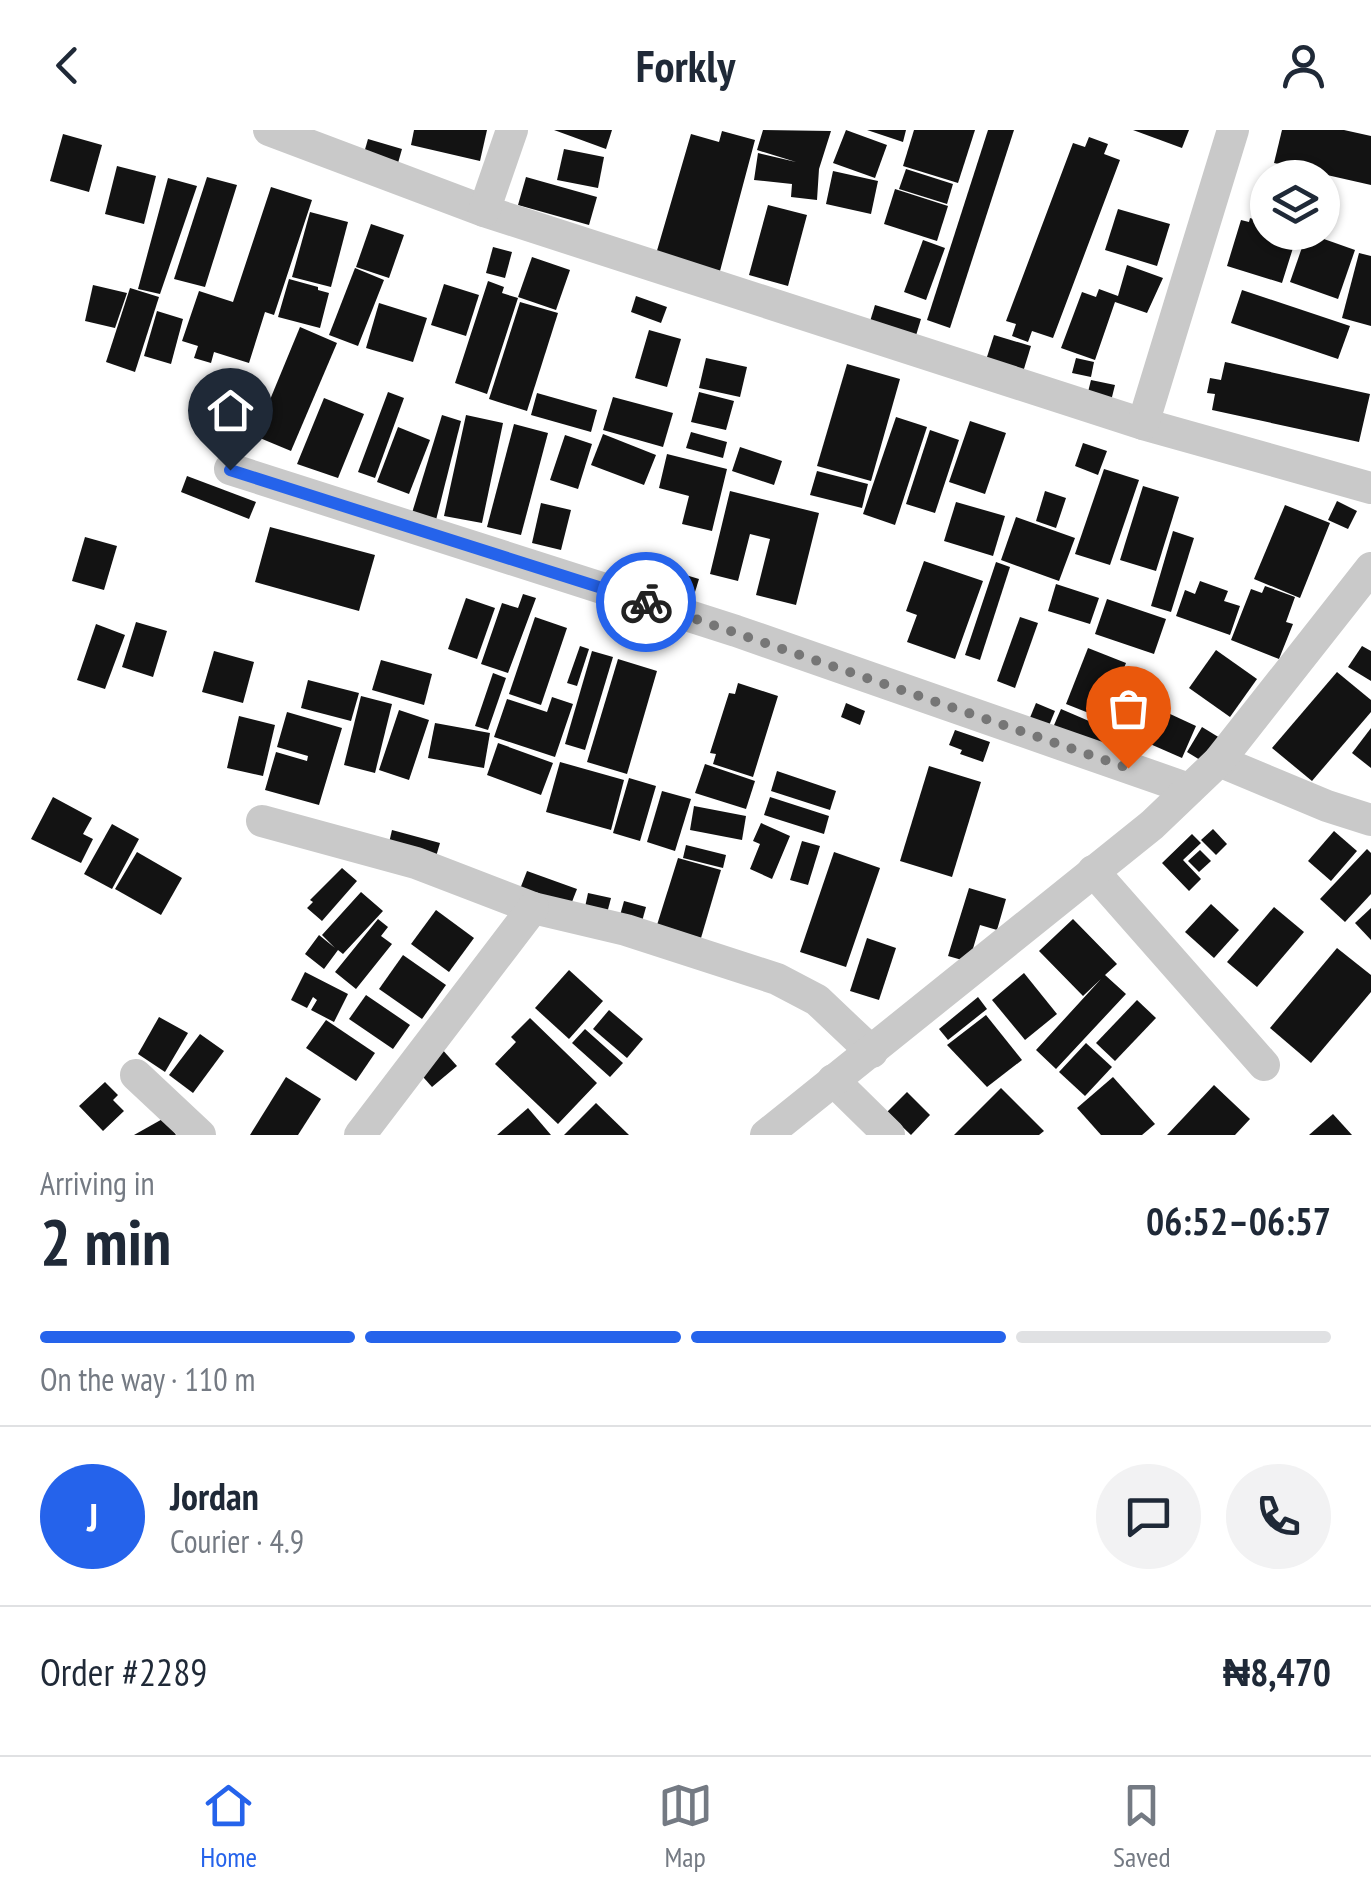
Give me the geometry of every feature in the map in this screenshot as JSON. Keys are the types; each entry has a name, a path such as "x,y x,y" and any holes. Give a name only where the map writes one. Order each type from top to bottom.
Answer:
{"street":[{"path":"269,130 484,211 1143,424 1371,488"},
{"path":"484,211 512,130"},
{"path":"1143,424 1233,130"},
{"path":"230,470 736,631 1189,789"},
{"path":"766,1135 1152,825 1220,761 1371,568"},
{"path":"1220,761 1371,820"},
{"path":"262,821 416,864 532,908 626,930 777,979 816,1000 872,1052"},
{"path":"1093,871 1264,1065"},
{"path":"360,1135 532,908"},
{"path":"136,1075 200,1135"},
{"path":"833,1080 889,1135"}],"building":[{"path":"414,130 487,130 480,161 411,145"},
{"path":"554,130 612,130 606,149"},
{"path":"763,130 831,131 819,169 817,200 791,197 792,184 754,180 758,153 796,162 757,150"},
{"path":"846,130 887,145 875,178 833,163"},
{"path":"867,130 906,130 903,142"},
{"path":"914,130 975,130 958,183 903,166"},
{"path":"988,130 1014,130 950,328 927,320"},
{"path":"1133,130 1189,130 1182,148"},
{"path":"1282,130 1344,130 1371,136 1371,185 1340,178 1340,160 1275,160"},
{"path":"722,131 755,140 720,271 656,254 691,134 719,142"},
{"path":"63,134 102,145 89,192 50,181"},
{"path":"1089,137 1108,144 1104,154 1120,160 1053,338 1032,331 1028,342 1012,336 1016,324 1006,321 1073,143 1085,147"},
{"path":"368,139 402,149 398,163 364,153"},
{"path":"564,149 604,157 598,188 557,180"},
{"path":"117,166 156,176 144,224 105,214"},
{"path":"906,169 953,184 947,204 899,189"},
{"path":"833,171 878,181 871,214 826,204"},
{"path":"207,177 237,185 205,287 174,279"},
{"path":"526,177 597,197 589,225 518,205"},
{"path":"168,178 197,186 160,294 138,289"},
{"path":"271,187 312,200 274,315 265,312 249,363 214,352 211,363 194,358 198,346 182,341 199,291 233,302"},
{"path":"895,189 948,206 937,241 884,224"},
{"path":"768,205 807,215 788,286 749,275"},
{"path":"1118,209 1170,224 1157,266 1105,250"},
{"path":"310,212 348,222 331,287 292,277"},
{"path":"1250,218 1250,250 1292,250 1282,283 1227,266 1241,220 1249,222"},
{"path":"371,224 404,235 389,278 356,267"},
{"path":"923,240 945,248 926,300 904,292"},
{"path":"1340,245 1355,250 1338,299 1290,282 1301,250 1340,250"},
{"path":"493,247 512,252 505,278 486,273"},
{"path":"1359,253 1371,256 1371,326 1342,318"},
{"path":"532,257 570,270 556,310 518,297"},
{"path":"1127,265 1163,278 1147,313 1115,302 1095,360 1061,348 1082,292 1096,297 1099,289 1118,296"},
{"path":"355,268 384,280 358,346 329,335"},
{"path":"289,279 329,293 320,328 278,317"},
{"path":"488,281 504,287 502,293 518,298 487,394 455,383"},
{"path":"444,284 479,295 466,336 431,325"},
{"path":"93,285 127,293 115,328 85,321"},
{"path":"130,288 159,297 135,372 106,362"},
{"path":"1242,290 1350,326 1338,359 1231,323"},
{"path":"636,296 667,307 661,323 631,312"},
{"path":"520,302 558,313 527,411 489,399"},
{"path":"379,303 427,318 413,362 366,348"},
{"path":"875,305 921,319 914,342 868,328"},
{"path":"157,311 183,319 171,364 144,356"},
{"path":"300,327 337,343 291,451 255,436"},
{"path":"649,330 681,339 667,387 635,378"},
{"path":"994,335 1031,346 1023,372 986,360"},
{"path":"706,358 747,367 740,397 699,388"},
{"path":"1076,358 1094,362 1091,377 1072,373"},
{"path":"1225,362 1370,394 1359,442 1212,410 1215,394 1207,393 1210,378 1221,380"},
{"path":"847,364 900,379 871,481 817,466"},
{"path":"1091,380 1115,385 1111,401 1087,396"},
{"path":"388,392 404,398 375,478 358,472"},
{"path":"699,392 734,401 726,430 691,422"},
{"path":"537,393 597,410 591,432 531,415"},
{"path":"613,397 673,413 663,447 603,430"},
{"path":"324,398 364,414 338,478 297,464"},
{"path":"442,415 461,421 436,520 412,513"},
{"path":"466,415 503,423 482,523 444,516"},
{"path":"896,417 927,427 895,525 863,514"},
{"path":"970,421 1006,433 985,494 949,482"},
{"path":"514,424 548,433 521,535 487,527"},
{"path":"398,427 430,440 409,494 377,482"},
{"path":"930,430 959,440 935,513 906,504"},
{"path":"691,432 727,442 723,458 686,448"},
{"path":"603,434 656,455 644,485 591,465"},
{"path":"565,435 592,444 578,489 550,480"},
{"path":"1083,443 1107,451 1098,475 1075,466"},
{"path":"740,447 782,461 774,485 732,471"},
{"path":"667,454 727,469 712,531 682,524 689,496 659,488"},
{"path":"1104,469 1139,480 1110,565 1075,554"},
{"path":"817,471 868,484 862,508 810,495"},
{"path":"187,476 256,502 249,519 181,492"},
{"path":"1143,486 1179,497 1156,571 1120,560"},
{"path":"730,491 819,513 796,605 756,595 770,539 750,534 738,581 710,574"},
{"path":"1045,491 1066,498 1056,528 1036,521"},
{"path":"1337,501 1357,511 1348,529 1328,520"},
{"path":"956,502 1005,516 993,556 944,541"},
{"path":"541,503 571,510 561,550 532,543"},
{"path":"1285,505 1330,523 1300,598 1254,579"},
{"path":"1016,517 1075,538 1059,581 1001,560"},
{"path":"270,527 375,555 359,611 255,582"},
{"path":"1173,531 1194,538 1171,612 1151,606"},
{"path":"85,537 117,546 104,590 72,581"},
{"path":"924,561 983,581 955,659 907,642 917,615 906,611"},
{"path":"996,562 1010,567 980,660 965,655"},
{"path":"646,563 699,579 691,605 638,589"},
{"path":"1200,581 1228,591 1224,601 1240,606 1230,635 1176,616 1185,590 1195,594"},
{"path":"1056,584 1099,598 1090,624 1048,611"},
{"path":"1265,586 1295,597 1286,622 1293,624 1279,659 1231,640 1251,589 1262,593"},
{"path":"523,594 536,598 508,673 481,664 502,603 518,608"},
{"path":"466,598 495,608 477,659 448,649"},
{"path":"1107,599 1166,619 1154,654 1095,634"},
{"path":"535,617 567,628 541,705 509,694"},
{"path":"1020,617 1038,623 1015,688 997,681"},
{"path":"136,622 167,631 153,677 122,667"},
{"path":"96,624 125,635 105,689 77,680"},
{"path":"580,646 589,649 577,686 567,683"},
{"path":"1362,646 1371,651 1371,681 1348,667"},
{"path":"1088,648 1126,663 1104,719 1066,704"},
{"path":"1216,650 1257,679 1230,717 1189,688"},
{"path":"214,651 254,662 243,703 202,692"},
{"path":"592,651 613,657 585,750 565,744"},
{"path":"618,659 657,671 627,774 587,762"},
{"path":"381,660 432,674 424,705 372,690"},
{"path":"1337,672 1371,700 1371,712 1312,781 1272,748"},
{"path":"493,673 506,678 488,730 475,726"},
{"path":"308,680 359,693 351,721 301,708"},
{"path":"738,683 778,696 753,777 713,764 716,754 710,753 729,693 735,694"},
{"path":"361,696 392,704 375,773 344,765"},
{"path":"552,697 573,704 555,757 494,737 507,699 547,712"},
{"path":"1140,700 1196,726 1182,758 1125,733"},
{"path":"846,703 865,711 860,725 841,717"},
{"path":"1036,703 1055,711 1048,728 1029,720"},
{"path":"1061,709 1110,730 1100,753 1051,732"},
{"path":"399,710 429,720 409,780 379,770"},
{"path":"287,712 342,728 319,805 265,790 276,752 307,761 308,756 277,747"},
{"path":"239,716 275,725 263,776 227,768"},
{"path":"435,723 490,733 484,768 428,758"},
{"path":"1202,727 1220,738 1205,763 1187,752"},
{"path":"1371,728 1371,768 1352,753"},
{"path":"955,730 990,742 983,762 960,754 962,750 949,745"},
{"path":"498,743 553,763 541,795 487,775"},
{"path":"560,762 624,780 611,830 546,812"},
{"path":"705,764 755,781 746,809 695,793"},
{"path":"929,766 981,782 952,877 900,861"},
{"path":"777,771 836,791 830,810 771,791"},
{"path":"629,778 656,786 640,841 613,833"},
{"path":"662,791 691,799 675,851 647,842"},
{"path":"53,797 92,818 83,834 93,839 81,863 31,839"},
{"path":"770,797 829,816 824,834 764,815"},
{"path":"694,806 746,816 742,840 690,830"},
{"path":"761,823 790,836 772,879 750,869 760,844 753,841"},
{"path":"112,824 139,839 112,889 84,874"},
{"path":"1213,829 1227,844 1216,855 1201,840"},
{"path":"392,830 440,843 435,860 388,847"},
{"path":"1334,831 1357,851 1331,881 1308,861"},
{"path":"1192,834 1201,843 1183,860 1201,879 1189,891 1162,863"},
{"path":"802,841 820,846 808,885 790,880"},
{"path":"686,845 726,855 723,868 683,858"},
{"path":"1367,849 1371,853 1371,894 1345,922 1320,899"},
{"path":"1200,850 1211,861 1199,872 1188,861"},
{"path":"137,852 182,878 161,915 115,889"},
{"path":"834,852 880,868 846,967 800,952"},
{"path":"678,858 721,870 701,938 657,925"},
{"path":"342,868 357,881 322,921 307,908 313,902 310,900"},
{"path":"527,871 577,889 570,907 520,889"},
{"path":"969,888 1006,899 997,930 980,925 969,962 948,956"},
{"path":"361,892 383,911 343,954 338,950 324,969 305,954 319,935 335,948 322,935"},
{"path":"588,893 611,898 606,917 584,912"},
{"path":"624,901 646,907 641,925 619,919"},
{"path":"1211,904 1239,930 1214,958 1185,932"},
{"path":"1274,907 1304,932 1257,987 1227,962"},
{"path":"1371,908 1371,940 1355,923"},
{"path":"436,910 474,938 449,972 411,944"},
{"path":"378,919 388,927 381,936 392,944 356,989 335,972"},
{"path":"1073,919 1117,964 1105,975 1126,994 1056,1069 1036,1050 1101,979 1083,996 1039,951"},
{"path":"867,938 896,948 879,1000 850,991"},
{"path":"1337,948 1371,975 1371,992 1311,1063 1270,1028"},
{"path":"403,955 446,985 422,1019 379,989"},
{"path":"569,970 603,1001 569,1039 535,1008"},
{"path":"305,972 348,994 334,1022 311,1010 317,1000 313,997 307,1008 291,1000"},
{"path":"1024,973 1057,1014 1025,1040 992,1000"},
{"path":"366,995 410,1025 393,1049 349,1019"},
{"path":"978,997 987,1009 948,1040 939,1029"},
{"path":"1137,1000 1156,1018 1115,1061 1096,1043"},
{"path":"609,1010 643,1039 627,1058 593,1029"},
{"path":"986,1015 1022,1060 987,1087 947,1045"},
{"path":"159,1017 188,1033 165,1072 138,1054"},
{"path":"530,1018 597,1083 558,1124 495,1064 516,1042 511,1037"},
{"path":"326,1020 375,1053 356,1081 306,1048"},
{"path":"585,1029 623,1063 610,1077 572,1043"},
{"path":"200,1034 224,1051 193,1093 169,1075"},
{"path":"1086,1043 1112,1067 1085,1096 1059,1072"},
{"path":"441,1048 457,1066 432,1087 416,1069"},
{"path":"286,1077 321,1099 298,1135 250,1135"},
{"path":"1113,1077 1155,1124 1142,1135 1101,1135 1077,1108"},
{"path":"105,1082 118,1095 113,1100 124,1111 103,1131 79,1106"},
{"path":"1214,1085 1250,1119 1235,1135 1167,1135"},
{"path":"1001,1088 1044,1131 1039,1135 954,1135"},
{"path":"907,1092 930,1115 911,1135 887,1112"},
{"path":"596,1103 629,1135 564,1135"},
{"path":"528,1108 551,1135 497,1135"},
{"path":"1333,1114 1352,1135 1309,1135"},
{"path":"166,1117 176,1135 134,1135"}],"way so far":[{"path":"646,602 1128,768"}],"route":[{"path":"230,470 646,602"}]}
